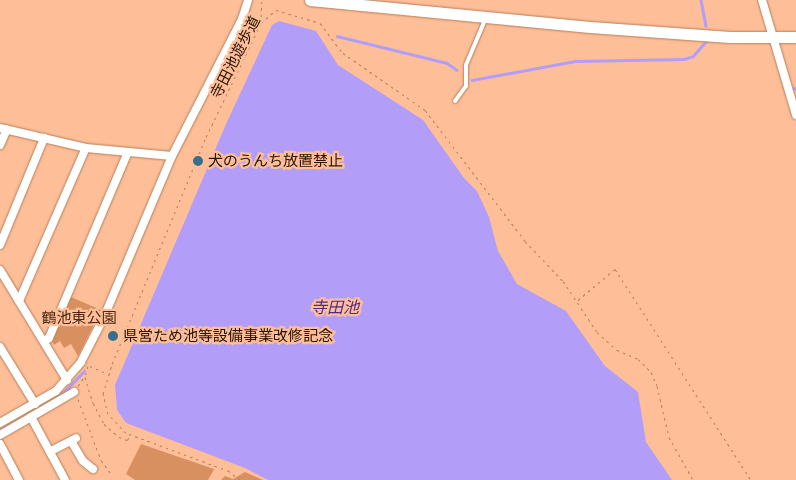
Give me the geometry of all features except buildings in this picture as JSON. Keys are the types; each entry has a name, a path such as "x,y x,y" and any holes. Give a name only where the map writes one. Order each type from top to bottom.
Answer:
{"street":[{"path":"0,423 35,404 67,380 81,362 104,317 172,156 242,20 248,0"},
{"path":"762,0 796,115"},
{"path":"317,1 590,27 773,38 796,37"},
{"path":"0,145 3,128 86,148 172,156"},
{"path":"0,245 44,138"},
{"path":"19,301 86,148"},
{"path":"44,342 49,338 128,152"},
{"path":"0,270 67,380"},
{"path":"0,347 35,404"},
{"path":"0,435 73,393"},
{"path":"31,418 65,480"},
{"path":"50,451 74,439 83,461 93,469"},
{"path":"0,444 19,480"}],"lane":[{"path":"455,101 466,86 466,65 486,18"}],"path":[{"path":"261,24 262,0"},
{"name":"寺田池遊歩道","path":"240,480 229,471 131,436 116,426 104,404 108,374 206,138 261,24 276,10 320,23 343,54 425,110 525,241 564,281 598,332 617,350 638,359 651,372 657,386 669,438 693,480"},
{"path":"576,301 615,269 751,480"},
{"path":"81,362 108,374"},
{"path":"89,366 85,377 73,393 77,397 103,464 112,475"},
{"path":"85,377 92,404 104,424 123,439 131,436"}],"green space":[{"name":"鶴池東公園","path":"71,297 101,310 78,356 71,344 64,348 60,341 54,345 52,341"},
{"path":"141,444 214,469 208,480 135,480 126,474"},
{"path":"245,472 263,480 221,480 225,476 233,479"}],"water":[{"name":"寺田池","path":"279,21 316,31 338,65 423,120 464,178 477,191 489,217 498,251 517,284 566,311 605,366 638,392 646,442 672,480 268,480 245,468 126,423 117,410 115,385 226,124 272,25"}],"waterway":[{"path":"701,0 706,26"},
{"path":"337,36 447,63 457,70"},
{"path":"472,80 576,61 684,59 693,56 706,41"},
{"path":"791,89 796,88"},
{"path":"59,397 84,371"},
{"path":"0,430 15,422"}],"place":[{"name":"犬のうんち放置禁止","path":"198,161"},
{"name":"県営ため池等設備事業改修記念","path":"113,336"}]}
